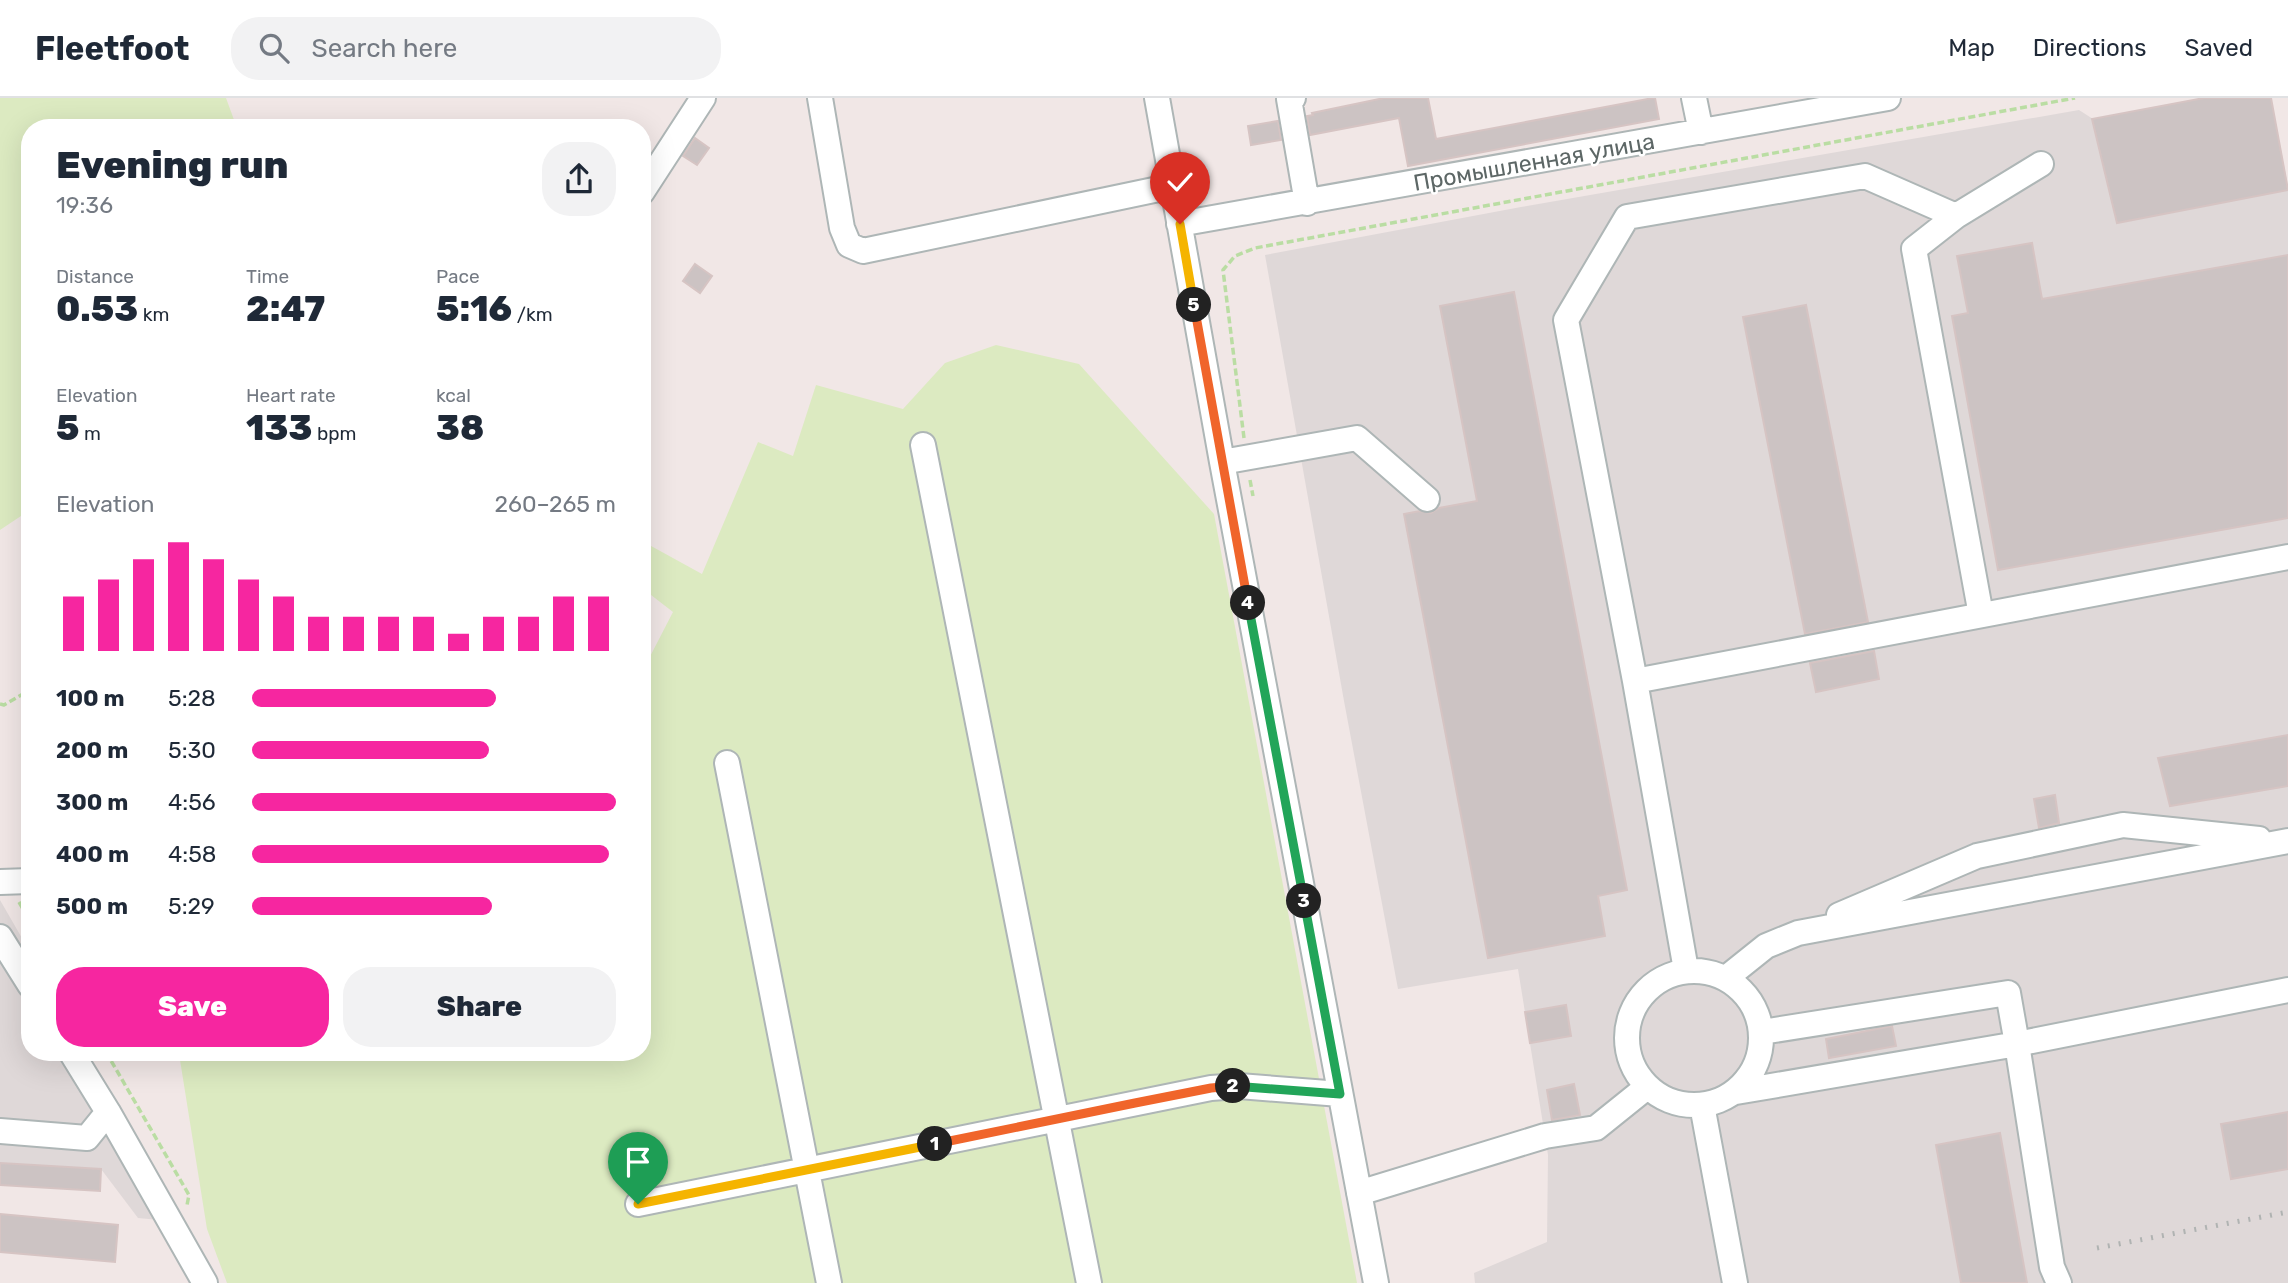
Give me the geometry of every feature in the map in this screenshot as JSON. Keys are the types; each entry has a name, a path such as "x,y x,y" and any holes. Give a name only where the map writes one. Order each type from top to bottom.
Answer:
{"street":[{"path":"651,178 703,98"},
{"path":"821,98 842,228 849,245 863,251 1173,186"},
{"path":"1157,98 1376,1283"},
{"path":"1293,98 1289,99 1307,203"},
{"path":"1694,98 1701,132"},
{"name":"Промышленная улица","path":"1180,224 1888,98"},
{"path":"1981,615 1914,249 1956,216 2041,164"},
{"path":"1686,970 1635,681 1566,320 1627,217 1865,176 1956,216"},
{"path":"1222,461 1357,438 1427,499"},
{"path":"922,445 1089,1283"},
{"path":"1635,681 2288,556"},
{"path":"727,763 829,1283"},
{"path":"1726,978 1766,946 1977,856 2123,825 2288,841"},
{"path":"1798,933 2288,841"},
{"path":"0,882 21,881"},
{"path":"0,937 21,971"},
{"path":"1686,970 1713,973 1726,978 1737,985 1754,1006 1762,1032 1760,1055 1751,1075 1736,1092 1720,1101 1702,1105 1673,1102 1647,1087 1639,1077 1629,1054 1627,1041 1630,1016 1635,1004 1651,985 1674,973 1686,970"},
{"path":"1736,1092 2017,1044 2288,990"},
{"path":"1762,1032 2008,993 2052,1267 2059,1283"},
{"path":"77,1061 205,1283"},
{"path":"638,1204 1211,1088 1239,1086 1340,1094"},
{"path":"1359,1193 1545,1136 1596,1128 1647,1087"},
{"path":"1702,1105 1735,1283"},
{"path":"0,1131 88,1138 108,1112"}],"path":[{"path":"1254,498 1246,457 1223,270 1234,256 1255,248 2075,98"},
{"path":"0,704 4,705 21,695"},
{"path":"111,1061 189,1195 181,1238"}],"shaded area":[{"path":"2204,98 2271,98 2288,186 2288,1283 1475,1283 1474,1273 1547,1242 1548,1155 1518,969 1398,989 1265,255 1521,207 2079,110 2093,119"},
{"path":"0,900 21,936 21,1061 92,1061 178,1211 159,1220 138,1218 101,1169 0,1163"}],"green space":[{"path":"0,98 226,98 234,119 21,119 21,516 0,530"},
{"path":"996,345 1079,364 1214,514 1357,1283 227,1283 207,1229 180,1061 651,1061 651,655 673,612 651,595 651,546 702,574 758,442 793,456 816,385 903,409 945,363"}],"building":[{"path":"1384,98 1428,98 1436,139 1653,98 1659,119 1408,166 1399,118 1310,135 1307,116 1313,115 1312,113"},
{"path":"2204,98 2271,98 2288,190 2117,223 2092,119"},
{"path":"1278,121 1281,140 1251,145 1248,126"},
{"path":"695,138 709,148 697,165 683,156"},
{"path":"2032,243 2042,299 2288,255 2288,518 1998,570 1952,316 1968,313 1957,256"},
{"path":"695,264 712,276 700,293 683,281"},
{"path":"1514,292 1627,890 1598,896 1605,936 1488,958 1404,514 1420,511 1431,513 1439,508 1477,501 1440,306"},
{"path":"1806,305 1868,622 1805,634 1743,317"},
{"path":"1874,651 1879,679 1816,692 1810,663"},
{"path":"2288,735 2288,786 2170,806 2158,758"},
{"path":"2055,795 2059,823 2039,828 2034,799"},
{"path":"1566,1005 1571,1036 1530,1043 1525,1012"},
{"path":"1892,1026 1896,1046 1829,1058 1826,1039"},
{"path":"1574,1084 1580,1115 1552,1120 1547,1090"},
{"path":"2288,1112 2288,1169 2231,1179 2221,1124"},
{"path":"2000,1133 2027,1283 1961,1283 1936,1145"},
{"path":"0,1163 101,1169 100,1191 0,1185"},
{"path":"0,1214 118,1225 115,1262 0,1252"}],"railway":[{"path":"2097,1248 2288,1212"}],"route":[{"path":"638,1204 1211,1088 1239,1086 1340,1094 1180,224"}]}
